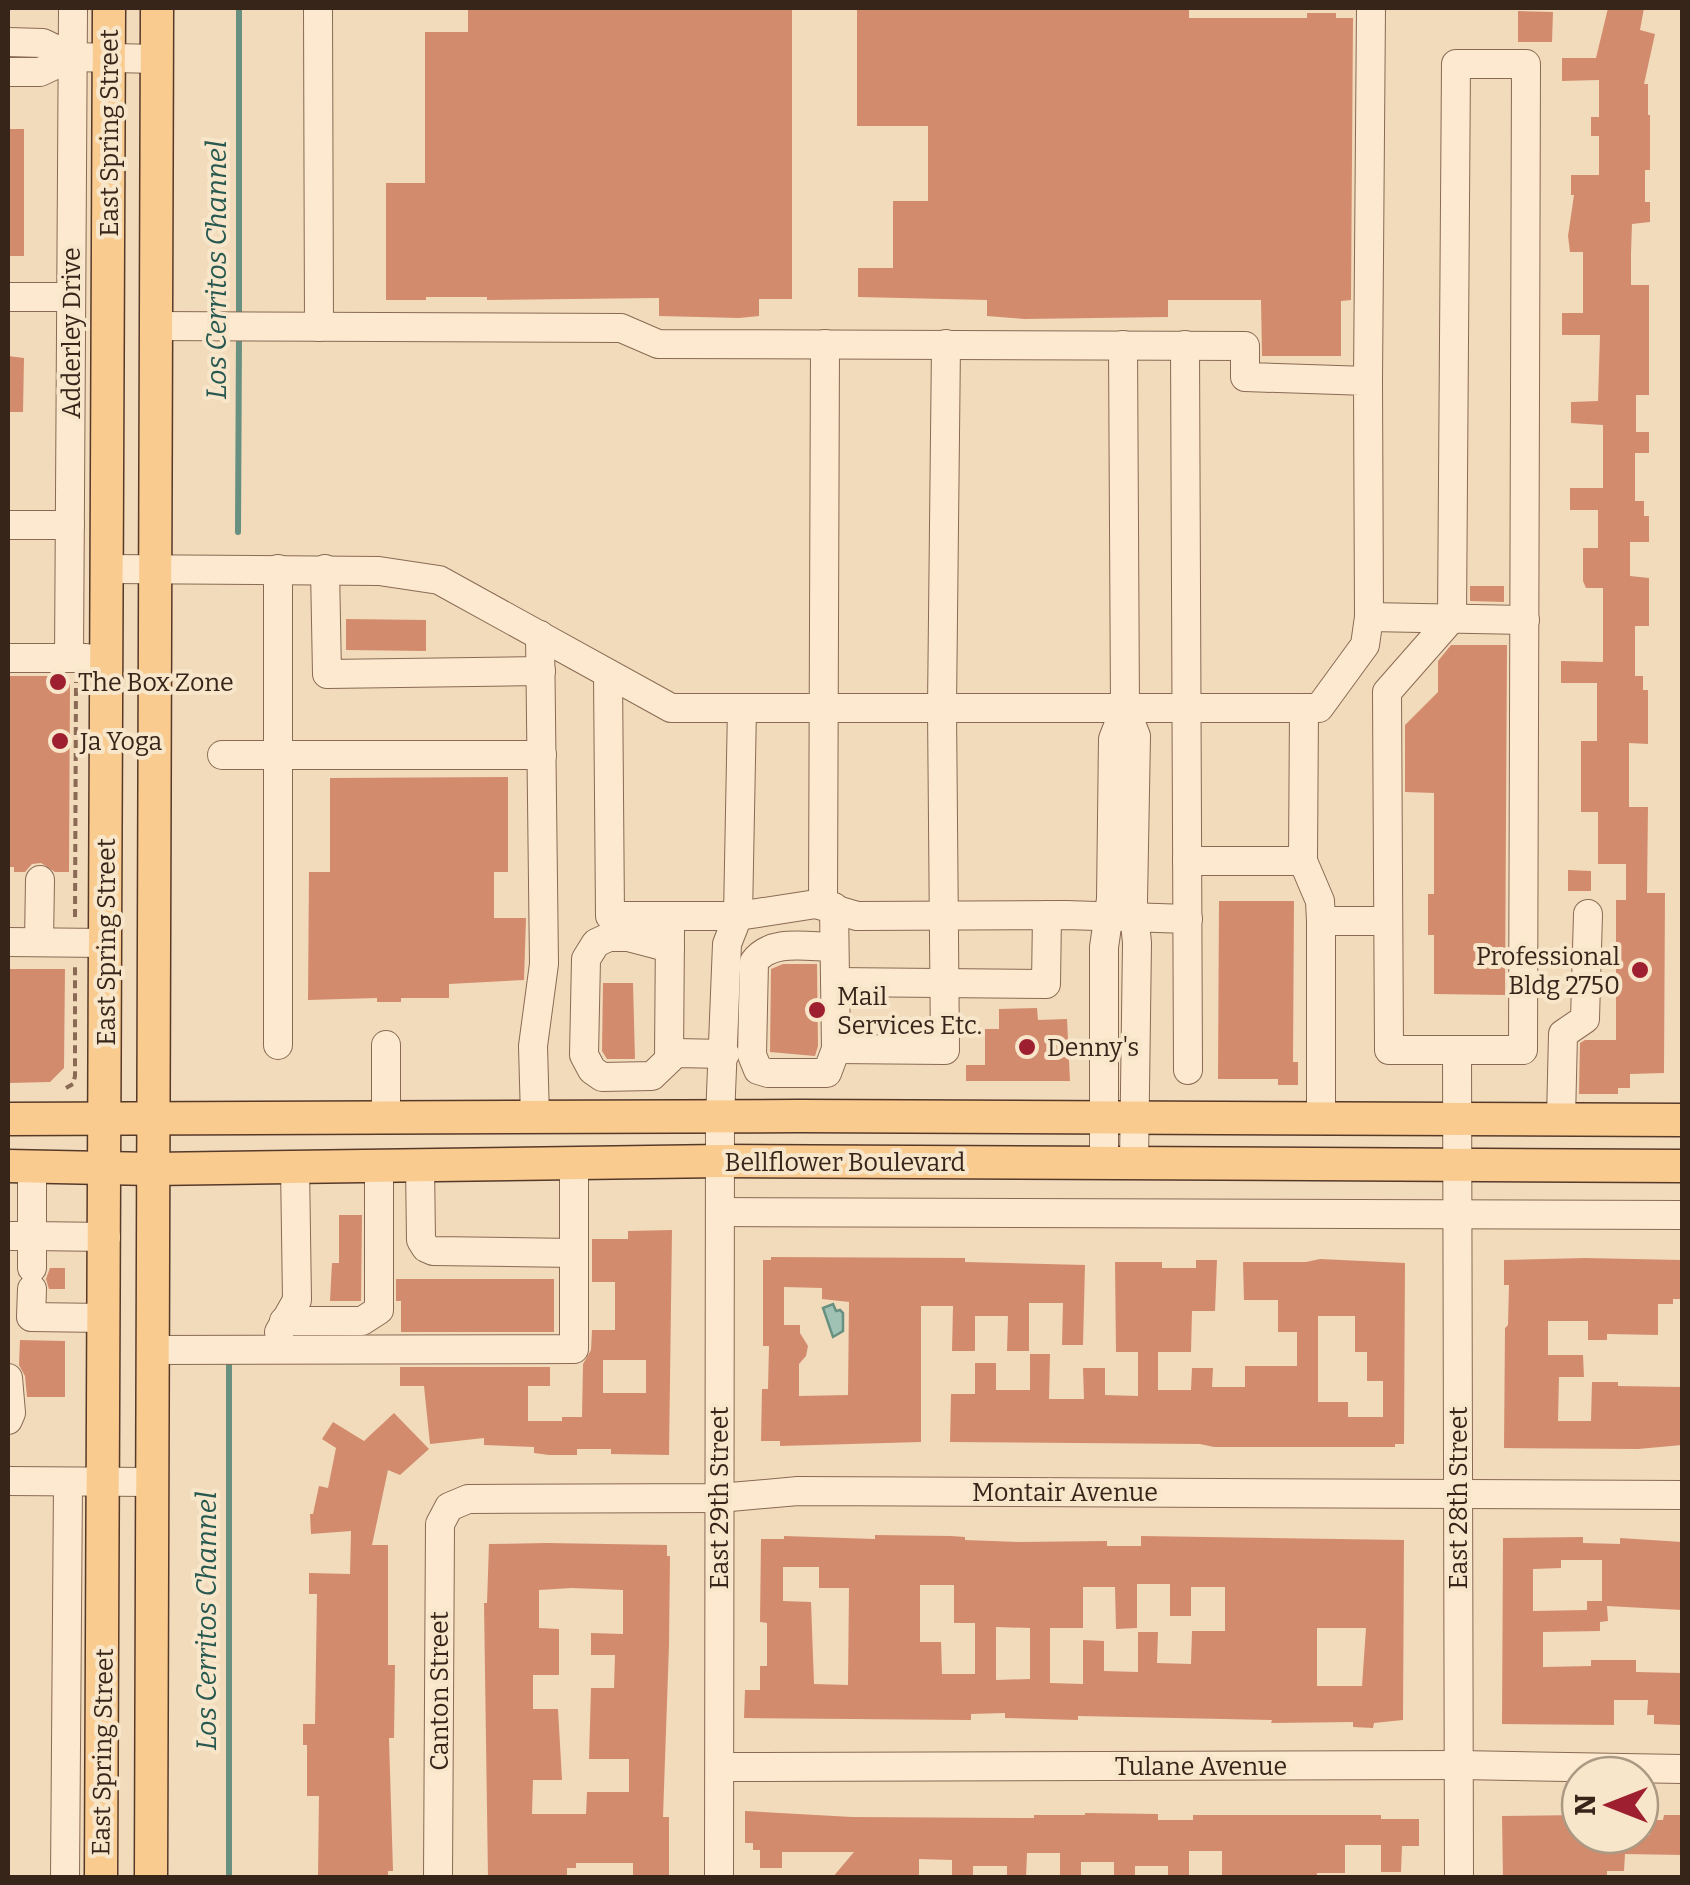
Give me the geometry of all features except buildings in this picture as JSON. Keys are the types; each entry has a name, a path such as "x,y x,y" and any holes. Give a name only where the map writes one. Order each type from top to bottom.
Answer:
{"main road":[{"name":"East Spring Street","path":"101,1878 106,1118 90,942 84,658 109,569 109,8"},
{"name":"East Spring Street","path":"151,1878 157,8"},
{"name":"Bellflower Boulevard","path":"8,1118 1682,1120"},
{"name":"Bellflower Boulevard","path":"20,1167 152,1169 721,1161 1682,1166"}],"street":[{"name":"Adderley Drive","path":"73,8 70,524 84,658"},
{"path":"318,8 320,326"},
{"path":"109,569 326,569 392,572 439,580 671,708 1319,708 1365,646 1369,617 1372,8"},
{"path":"8,42 43,42 72,57 157,59"},
{"path":"8,72 40,72 72,57"},
{"path":"1456,64 1526,64 1525,620 1523,1050 1389,1050 1387,692 1452,618 1456,64"},
{"path":"8,298 71,296"},
{"path":"155,326 620,328 658,344 1245,346 1245,377 1368,381"},
{"path":"825,344 824,708 828,906 834,946 836,1049 827,1073 758,1070 752,1055 754,962 762,950 774,946 834,946"},
{"path":"836,1049 944,1050 946,344"},
{"path":"1119,1164 1138,943 1122,917 1113,739 1125,708 1124,345"},
{"path":"1185,345 1188,1070"},
{"path":"8,525 70,524"},
{"path":"278,569 278,1045"},
{"path":"326,569 327,674 541,671"},
{"path":"1369,617 1525,620"},
{"path":"534,1117 534,1046 544,964 540,635"},
{"path":"8,658 84,658"},
{"path":"608,674 610,916 738,916 828,906 857,916 1188,919"},
{"name":"East 29th Street","path":"719,1878 720,1118 727,944 738,916 742,708"},
{"path":"1304,708 1303,861 1320,901 1321,922 1321,1118"},
{"path":"222,755 542,755"},
{"path":"1187,861 1303,861"},
{"path":"39,942 40,880"},
{"path":"1561,1118 1563,1034 1585,1019 1588,914"},
{"path":"834,982 1046,984 1047,915"},
{"path":"669,1059 670,916"},
{"path":"1321,922 1388,921"},
{"path":"670,948 628,937 609,937 596,944 586,959 584,1055 592,1070 602,1076 652,1076 676,1054 725,1054"},
{"path":"8,942 90,942"},
{"path":"386,1046 386,1118"},
{"name":"East 28th Street","path":"1457,1050 1459,1878"},
{"path":"152,1350 574,1349 574,1164"},
{"path":"420,1165 421,1240 426,1248 574,1252"},
{"path":"246,1350 277,1337 296,1300 294,1166"},
{"path":"283,1323 362,1322 379,1310 379,1166"},
{"path":"20,1167 20,1236 32,1278 31,1317 106,1318"},
{"name":"Bellflower Boulevard","path":"720,1212 1682,1215"},
{"path":"20,1236 106,1237"},
{"path":"8,1378 8,1420"},
{"path":"8,1481 151,1482"},
{"name":"East Spring Street","path":"65,1878 68,1482"},
{"name":"Montair Avenue","path":"449,1508 468,1499 719,1498 798,1491 1682,1495"},
{"name":"Canton Street","path":"438,1878 440,1524 449,1508"},
{"name":"Tulane Avenue","path":"720,1767 1460,1765 1682,1769"}],"path":[{"path":"66,1088 75,1076 90,942 84,658"}],"shaded area":[{"path":"833,1304 836,1311 843,1313 843,1331 833,1337 823,1308"}],"waterway":[{"name":"Los Cerritos Channel","path":"239,8 239,321"},
{"name":"Los Cerritos Channel","path":"238,532 239,333"},
{"name":"Los Cerritos Channel","path":"229,1365 229,1878"}],"place":[{"name":"The Box Zone","path":"58,682"},
{"name":"Ja Yoga","path":"60,741"},
{"name":"Professional Bldg 2750","path":"1640,970"},
{"name":"Mail Services Etc.","path":"817,1010"},
{"name":"Denny's","path":"1027,1047"}]}
